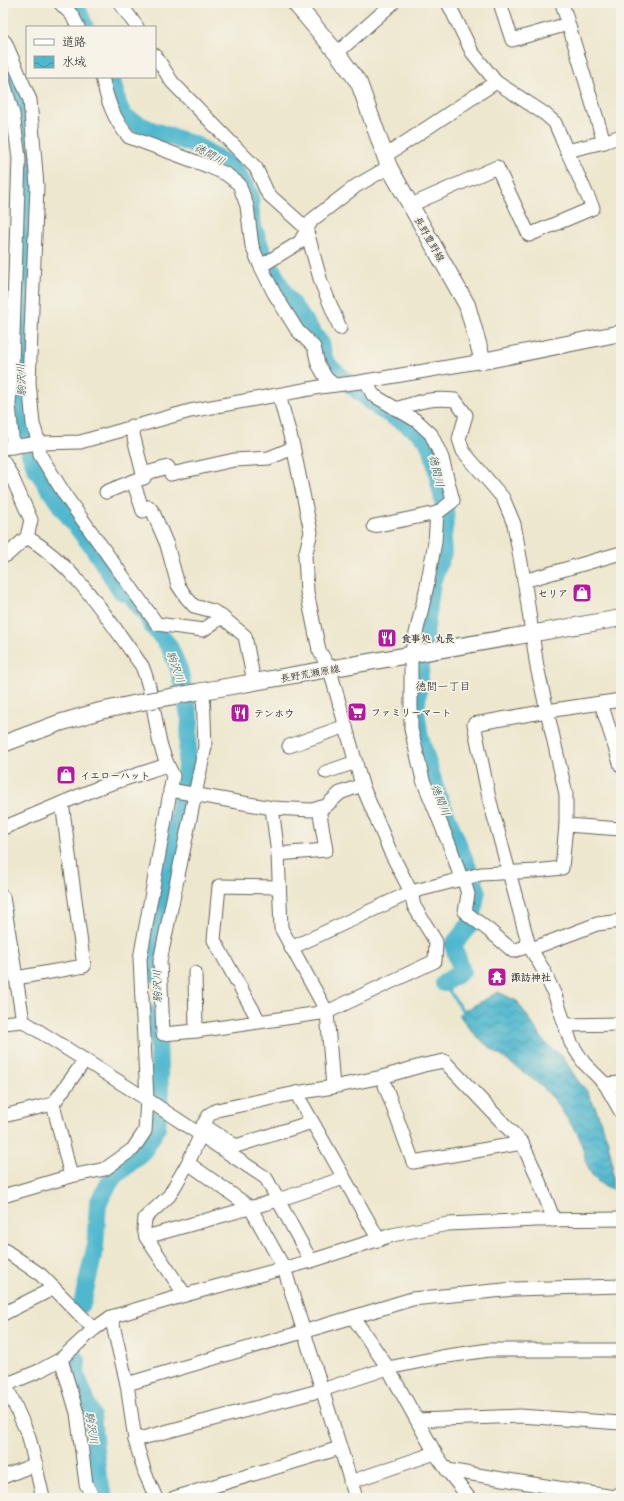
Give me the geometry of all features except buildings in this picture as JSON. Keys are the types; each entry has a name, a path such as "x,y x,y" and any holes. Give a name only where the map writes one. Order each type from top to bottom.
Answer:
{"main road":[{"name":"長野豊野線","path":"295,3 337,53 359,83 387,162 467,305 483,361"},
{"path":"483,361 621,333"},
{"name":"長野荒瀬原線","path":"3,744 59,723 100,711 147,701 330,670 418,653 531,635 621,618"}],"street":[{"path":"60,3 72,15 78,26"},
{"path":"120,3 136,26"},
{"path":"337,53 393,3"},
{"path":"411,205 497,167 530,235 593,208 555,124 545,114 496,82 472,52 448,3"},
{"path":"500,3 512,40 568,24"},
{"path":"562,3 604,142"},
{"path":"3,40 30,100 37,186 29,382 33,424 40,455 67,498 157,624 203,630 222,617"},
{"path":"156,57 172,82 256,168 268,194 306,228 321,282 340,328"},
{"path":"102,78 108,103 119,126 128,137 210,167 226,174 239,184 247,206 252,246 266,263 274,293 297,330 314,347 318,364 326,378 338,385"},
{"path":"3,80 13,114 19,158 12,365 9,404 11,447 37,443 80,442 131,426 190,411 483,361"},
{"path":"266,263 300,242 306,228 312,220 387,162 496,82"},
{"path":"567,151 604,142 621,136"},
{"path":"363,382 373,395 417,421 431,434 442,458 453,501 438,512 374,526"},
{"path":"200,691 206,747 193,794 160,961 163,1034 196,1031 327,1012 435,961 436,942 414,906 411,892 390,851 362,785 330,670 319,650 307,592 305,556 311,532 293,448 279,395"},
{"path":"292,948 411,892 481,874 562,868 566,825 566,794 536,667 524,581 514,524 503,498 463,451 459,439 466,415 455,400 439,398 416,402 396,409"},
{"path":"131,426 143,511 149,507 153,512 167,545 178,585 194,606 213,611 245,636 254,682"},
{"path":"106,492 138,477 168,467 171,474 234,460 268,458 293,448"},
{"path":"3,462 11,475 31,520 27,537 7,555 3,556"},
{"path":"438,512 418,653 410,688 411,729 423,780 463,878 468,894 465,912 513,951 530,948 597,924 621,921"},
{"path":"3,1196 71,1176 105,1170 133,1149 145,1131 149,1101 140,959 173,790 173,776 159,739 148,680 142,666 82,585 48,550 27,537"},
{"path":"524,581 621,554"},
{"path":"621,700 547,710 474,724 490,798 530,948 544,971 566,1025 571,1043 584,1063 605,1084 621,1112"},
{"path":"601,703 621,766"},
{"path":"289,746 346,726"},
{"path":"326,772 356,762"},
{"path":"3,828 100,787 168,765"},
{"path":"173,790 272,808 312,810 326,806 340,793 362,785"},
{"path":"16,978 84,966 62,804"},
{"path":"272,808 278,854 281,928 327,1012 333,1087"},
{"path":"278,854 326,850 319,808"},
{"path":"566,825 621,829"},
{"path":"259,1021 214,940 218,886 279,887"},
{"path":"3,897 23,1021"},
{"path":"195,973 196,1031"},
{"path":"3,1024 23,1021 173,1116 236,1146 312,1122"},
{"path":"566,1025 621,1024"},
{"path":"3,1116 53,1104 85,1060"},
{"path":"185,1295 146,1237 144,1228 145,1218 169,1196 188,1163 210,1114 217,1110 296,1093 382,1077 424,1064 444,1061 522,1143 536,1171 554,1220"},
{"path":"382,1077 413,1162 522,1143"},
{"path":"605,1084 621,1083"},
{"path":"296,1093 378,1240"},
{"path":"53,1104 71,1176"},
{"path":"202,1129 266,1178 311,1262"},
{"path":"188,1163 250,1207 284,1268 356,1498"},
{"path":"146,1237 278,1200 344,1178"},
{"path":"43,1498 29,1437 4,1383 15,1381 39,1371 61,1358 94,1329 111,1317 185,1295 311,1262 392,1235 448,1224 621,1219"},
{"path":"3,1249 41,1275 94,1329"},
{"path":"127,1384 412,1299 514,1288 621,1286"},
{"path":"3,1314 54,1288"},
{"path":"111,1317 127,1384 135,1440 145,1473 156,1498"},
{"path":"353,1317 388,1368 435,1453 469,1498"},
{"path":"135,1440 322,1390 388,1368 441,1357 489,1350 621,1350"},
{"path":"61,1358 77,1413 86,1484 93,1498"},
{"path":"417,1420 520,1416 621,1423"},
{"path":"174,1498 340,1448"},
{"path":"350,1482 435,1453"},
{"path":"3,1477 36,1464"},
{"path":"447,1470 614,1497 621,1492"}],"water":[{"path":"498,992 517,1001 546,1044 562,1056 578,1081 586,1090 596,1109 607,1138 612,1161 612,1188 607,1188 593,1177 589,1171 578,1134 554,1099 531,1078 491,1049 468,1027 459,1014"}],"waterway":[{"name":"徳間川","path":"73,3 78,10 85,26"},
{"name":"駒沢川","path":"3,55 17,92 24,124 28,159 22,291 23,331 19,384 29,451 36,469 63,509 94,549 121,591 130,594 147,616 151,624 169,646 179,669 190,720 185,776 156,941 157,974"},
{"name":"徳間川","path":"111,78 119,107 125,118 149,129 195,145 233,167 250,195 251,221 262,251 286,296 321,344 324,359 332,369 380,409 415,429 426,438 433,453 446,515 442,542 443,553 432,582 416,711 420,737 436,790 477,890 471,923 453,945 462,971 444,983"},
{"path":"444,983 465,1015"},
{"name":"駒沢川","path":"82,1304 95,1248 98,1203 111,1180 144,1150 157,1128 160,1093 157,1013"},
{"path":"612,1188 621,1196"},
{"name":"駒沢川","path":"77,1360 76,1374 92,1416 98,1477 104,1498"}],"place":[{"name":"セリア","path":"582,593"},
{"name":"食事処 丸長","path":"387,638"},
{"name":"ファミリーマート","path":"357,712"},
{"name":"テンホウ","path":"240,713"},
{"name":"イエローハット","path":"66,775"},
{"name":"諏訪神社","path":"497,977"}],"district":[{"name":"徳間一丁目","path":"443,686"}]}
